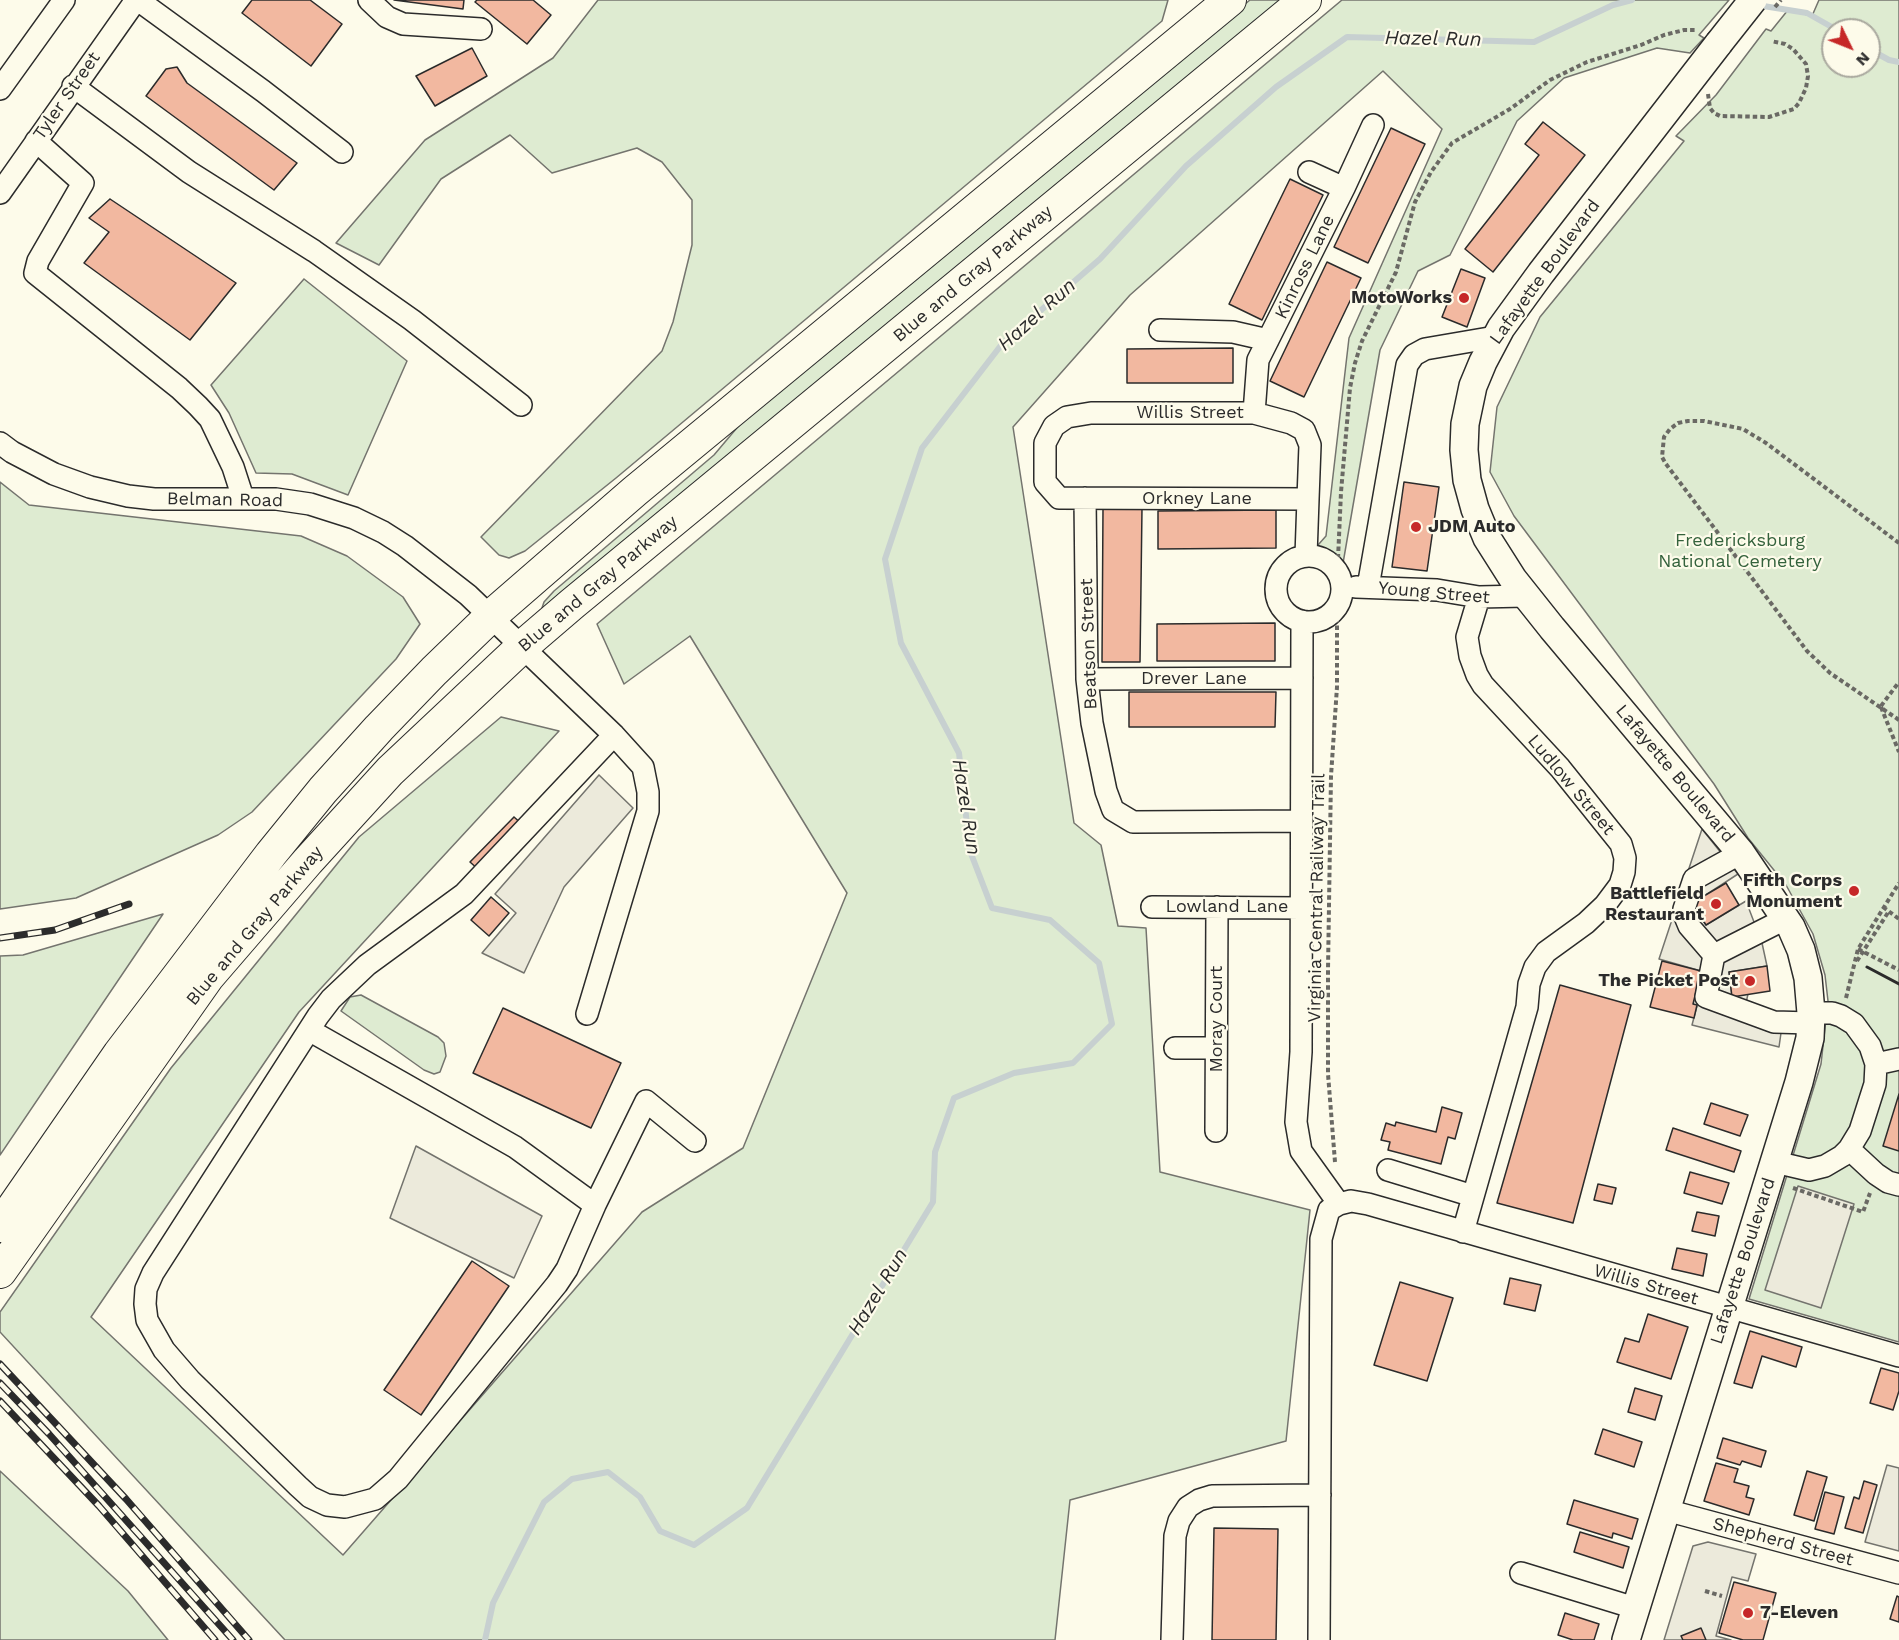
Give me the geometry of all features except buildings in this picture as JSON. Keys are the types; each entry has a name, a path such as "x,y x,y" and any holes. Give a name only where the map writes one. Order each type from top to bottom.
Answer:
{"highway":[{"name":"Blue and Gray Parkway","path":"0,1272 13,1223 119,1054 271,854 323,790 434,670 491,616 635,491 1230,0"},
{"name":"Blue and Gray Parkway","path":"13,1223 208,977 308,861 390,771 523,646 572,604 1305,0"}],"main road":[{"name":"Lafayette Boulevard","path":"1626,1640 1799,1082 1810,1038 1808,978 1801,950 1787,918 1741,853 1525,596 1487,537 1475,509 1466,470 1465,424 1471,396 1495,337 1541,273 1753,0"}],"street":[{"path":"0,89 64,0"},
{"path":"137,0 263,91 342,152"},
{"name":"Tyler Street","path":"0,193 137,0"},
{"path":"369,0 387,17 403,24 481,29"},
{"path":"74,86 189,172 314,251 412,320 521,405"},
{"name":"Kinross Lane","path":"1254,413 1258,360 1373,125"},
{"path":"36,141 83,183 38,261 35,273 179,388 198,406 210,419 233,467 243,498"},
{"path":"1309,172 1344,188"},
{"path":"1160,330 1233,332 1268,340"},
{"path":"1368,587 1407,365 1414,355 1425,349 1495,337"},
{"name":"Willis Street","path":"1085,498 1059,498 1045,482 1045,443 1054,426 1067,417 1091,413 1254,413 1292,423 1304,430 1310,446 1306,556"},
{"name":"Belman Road","path":"0,443 12,452 54,474 90,487 128,496 165,499 276,499 310,504 354,518 405,546 468,594 523,646 614,735 643,767 648,792 648,811 587,1014"},
{"name":"Orkney Lane","path":"1085,498 1308,499"},
{"name":"Beatson Street","path":"1085,498 1087,680 1094,734 1106,791 1113,810 1132,822 1302,821"},
{"path":"1306,556 1321,558 1330,563 1337,571 1343,587 1337,608 1314,622 1291,617 1283,610 1276,588 1283,568 1291,561 1306,556"},
{"name":"Young Street","path":"1343,587 1437,590 1479,597 1525,596"},
{"name":"Ludlow Street","path":"1464,1232 1527,1007 1529,984 1535,967 1546,952 1587,923 1605,904 1620,885 1625,858 1621,844 1560,768 1483,685 1477,675 1470,656 1467,637 1479,597"},
{"path":"1302,621 1301,1052 1296,1122 1301,1151 1339,1204 1329,1210 1321,1239 1319,1640"},
{"name":"Drever Lane","path":"1087,680 1302,678"},
{"path":"614,735 464,894 348,982 331,999 153,1273 146,1289 147,1320 164,1350 190,1380 310,1497 327,1505 345,1507 361,1504 375,1499 398,1479 557,1284 567,1269 595,1205 646,1101 695,1141"},
{"path":"1714,955 1689,926 1684,909 1694,879 1741,853"},
{"name":"Lowland Lane","path":"1152,907 1301,908"},
{"name":"Moray Court","path":"1216,1131 1217,907"},
{"path":"1714,955 1787,918"},
{"path":"1714,955 1706,997 1774,1022 1832,1013 1854,1024 1870,1046 1876,1064 1875,1084 1869,1108 1860,1131 1849,1149 1834,1161 1809,1170 1775,1162"},
{"path":"309,1030 515,1147 595,1205"},
{"path":"1174,1048 1216,1048"},
{"path":"1876,1064 1899,1059"},
{"path":"1849,1149 1876,1174 1888,1182 1899,1185"},
{"path":"1388,1170 1473,1196"},
{"name":"Willis Street","path":"1339,1204 1351,1201 1368,1204 1899,1356"},
{"path":"1172,1640 1175,1536 1179,1521 1188,1507 1212,1496 1320,1495"},
{"name":"Shepherd Street","path":"1666,1510 1899,1573"},
{"path":"1521,1573 1635,1608"}],"path":[{"path":"1337,563 1350,388 1355,363 1362,341 1396,272 1415,202 1443,153 1452,143 1486,125 1534,89 1567,71 1664,35 1684,30 1696,30"},
{"path":"1712,87 1708,94 1709,102 1714,113 1719,116 1769,117 1794,109 1806,88 1808,76 1806,64 1793,49 1785,44 1771,41"},
{"path":"1899,543 1766,443 1743,429 1704,421 1688,421 1678,423 1664,437 1662,457 1666,464 1807,651 1830,673 1899,720"},
{"name":"Virginia Central Railway Trail","path":"1335,1170 1329,1074 1328,970 1331,776 1337,687 1337,615"},
{"path":"1881,706 1899,682"},
{"path":"1881,706 1899,752"},
{"path":"1844,1006 1858,949 1899,884"},
{"path":"1883,907 1899,919"},
{"path":"1855,964 1889,911"},
{"path":"1858,949 1899,970"},
{"path":"1788,1187 1863,1212 1870,1191"},
{"path":"1705,1591 1722,1596"}],"green space":[{"path":"598,0 1168,0 1162,21 616,478 525,551 509,558 499,555 481,537 662,351 673,322 692,245 692,200 662,162 637,148 552,173 510,135 441,179 379,265 336,243 425,140 553,58"},
{"path":"1250,0 1289,0 541,611 544,602 554,591 714,455 752,410"},
{"path":"1342,0 1729,0 1699,35 1704,38 1690,53 1657,48 1564,78 1517,121 1450,255 1418,271 1380,350 1342,569 1318,545 1326,536 1349,338 1442,129 1383,71 1130,295 1013,427 1074,823 1101,845 1118,926 1146,928 1160,1172 1310,1210 1286,1441 1070,1500 1055,1640 285,1640 0,1332 0,1312 171,1068 359,837 501,717 559,731 299,1012 91,1317 343,1555 642,1212 743,1148 847,893 690,636 624,684 597,624"},
{"name":"Fredericksburg National Cemetery","path":"1819,0 1899,0 1899,1342 1749,1299 1821,1064 1828,1001 1825,975 1813,934 1786,885 1748,838 1714,784 1514,516 1490,472 1497,407 1540,317 1684,141 1676,136 1716,95 1766,29 1771,31 1788,10 1812,16"},
{"path":"304,279 407,361 348,495 292,474 256,473 229,413 211,385"},
{"path":"0,482 29,505 301,536 347,556 403,597 420,624 396,659 252,812 218,835 76,898 0,909"},
{"path":"163,914 0,1155 0,956 23,955"},
{"path":"361,995 438,1037 444,1043 446,1056 440,1072 434,1074 424,1070 341,1011 350,997"},
{"path":"0,1471 128,1591 168,1640 0,1640"}],"shaded area":[{"path":"599,775 633,808 564,887 524,973 482,953 516,913 495,894"},
{"path":"1702,829 1738,874 1692,904 1706,925 1746,901 1762,943 1767,966 1729,972 1732,996 1748,994 1746,1003 1777,1013 1784,1012 1779,1047 1692,1025 1697,1006 1693,1004 1701,971 1659,959"},
{"path":"416,1146 542,1216 514,1278 390,1218"},
{"path":"1798,1186 1854,1204 1821,1308 1765,1290"},
{"path":"1887,1465 1899,1468 1899,1551 1865,1542"},
{"path":"1708,1542 1756,1554 1748,1581 1732,1577 1716,1636 1731,1640 1664,1640 1693,1546"}],"waterway":[{"name":"Hazel Run","path":"485,1640 493,1603 544,1502 572,1479 608,1472 640,1497 660,1531 694,1545 747,1508 933,1202 935,1152 954,1098 1014,1073 1073,1063 1112,1024 1099,963 1050,920 992,908 970,851 959,753 901,643 885,559 922,448 1002,344 1100,259 1186,166 1276,87 1347,37 1534,42 1613,5 1632,0"},
{"name":"Hazel Run","path":"1757,5 1807,13 1821,21"},
{"name":"Hazel Run","path":"1881,56 1899,62"}],"railway":[{"path":"0,938 55,930 129,904"},
{"path":"0,1364 126,1499 249,1640"},
{"path":"0,1383 49,1434 233,1640"},
{"path":"0,1401 99,1506 215,1640"}],"wall":[{"path":"1867,967 1899,984"}],"place":[{"name":"MotoWorks","path":"1464,298"},
{"name":"JDM Auto","path":"1416,527"},
{"name":"Fifth Corps Monument","path":"1854,891"},
{"name":"Battlefield Restaurant","path":"1716,904"},
{"name":"The Picket Post","path":"1750,981"},
{"name":"7-Eleven","path":"1748,1613"}]}
